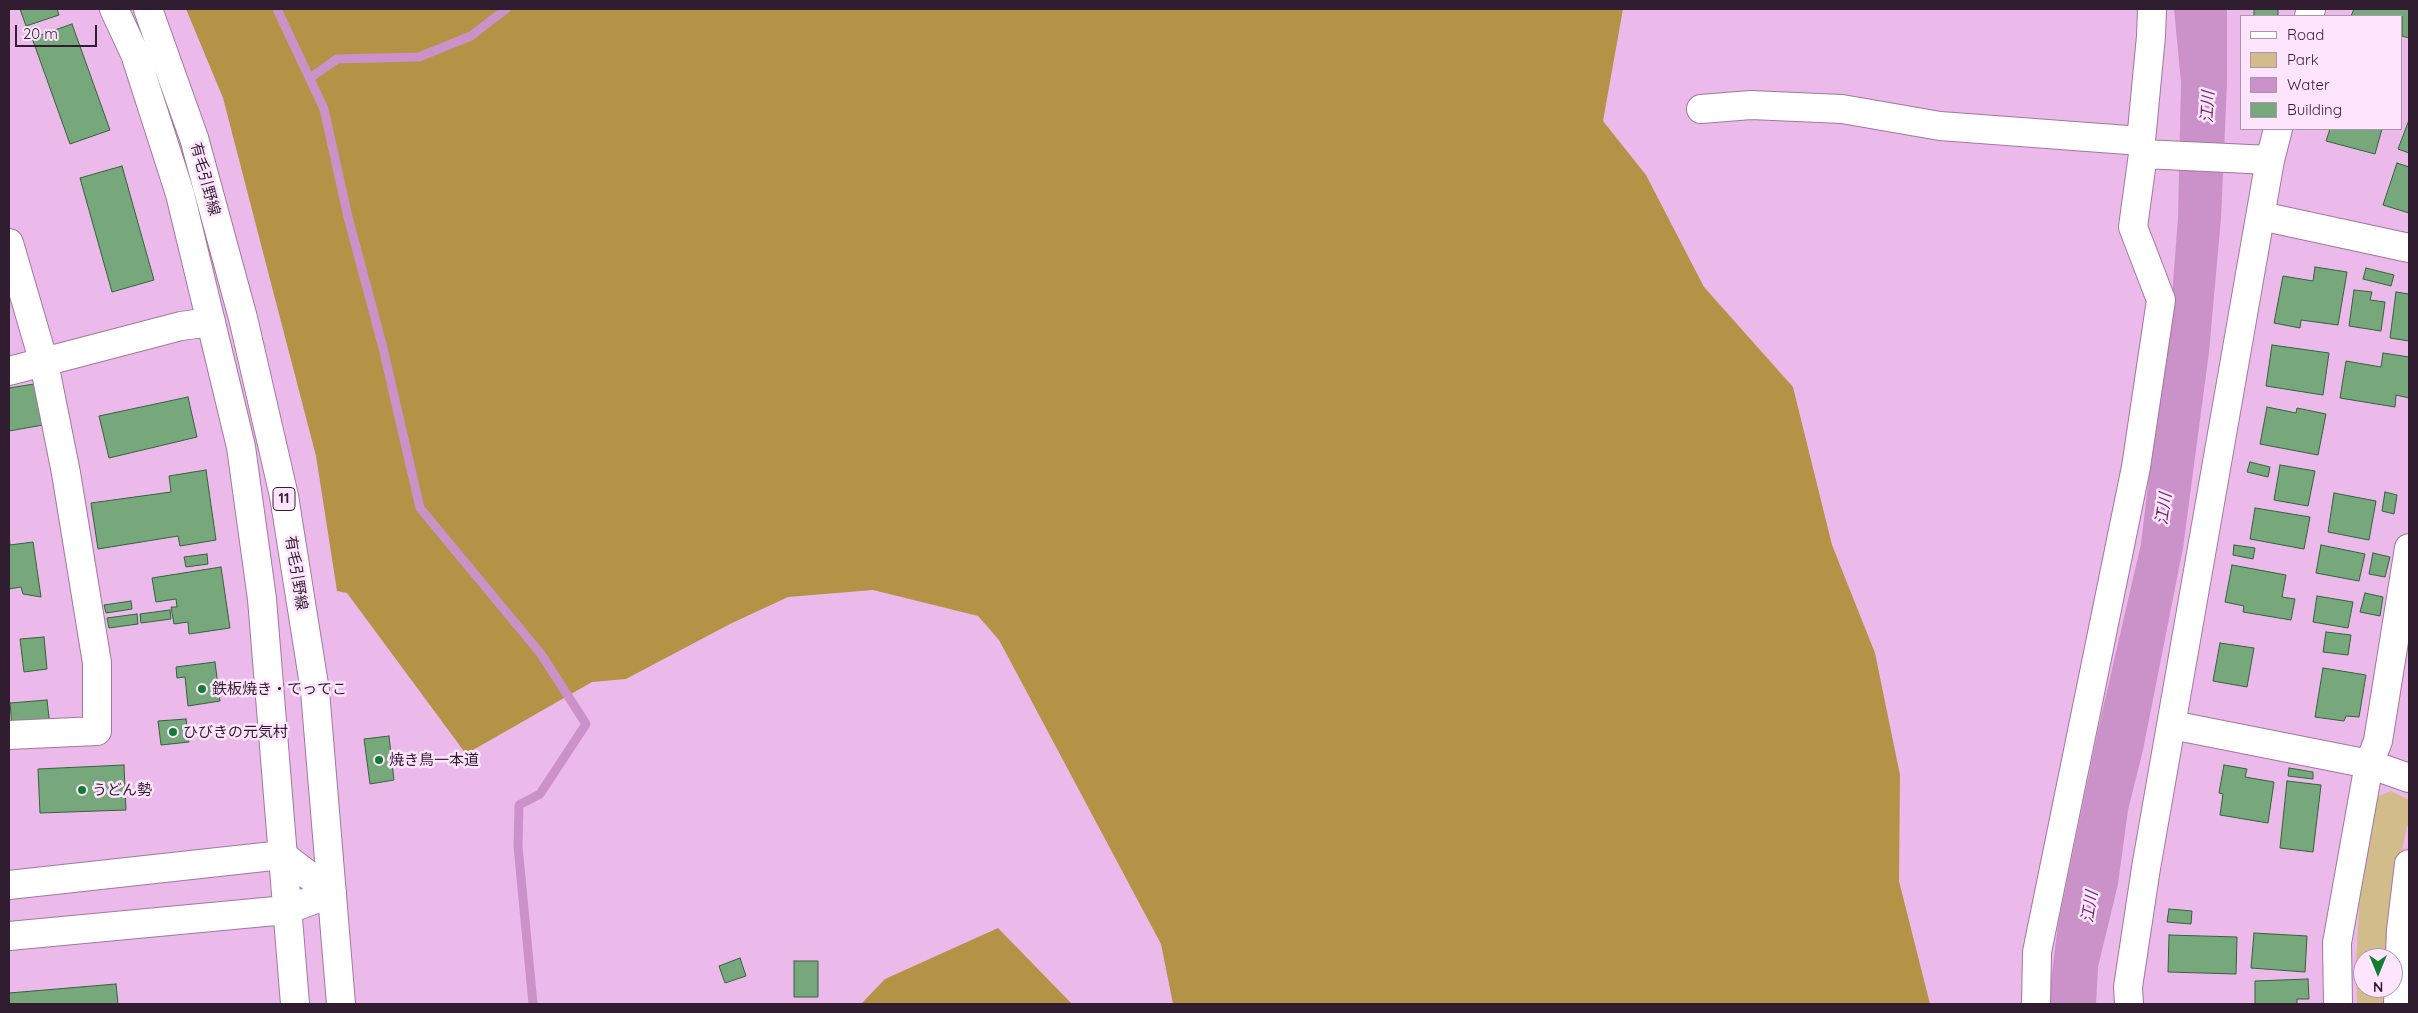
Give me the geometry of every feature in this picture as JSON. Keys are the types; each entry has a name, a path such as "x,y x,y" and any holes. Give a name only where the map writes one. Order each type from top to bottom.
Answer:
{"street":[{"name":"有毛引野線","path":"114,9 135,54 180,194 241,447 258,571 295,1004"},
{"name":"有毛引野線","path":"148,9 194,138 243,318 284,496 315,690 341,1004"},
{"path":"2036,1004 2037,952 2136,467 2161,300 2133,227 2142,148 2152,9"},
{"path":"1701,109 1751,105 1842,109 1940,126 2208,156 2270,160"},
{"path":"2129,1004 2128,987 2146,868 2270,160 2278,130"},
{"path":"2261,216 2409,248"},
{"path":"9,243 44,363 69,491 97,663 97,731 9,735"},
{"path":"9,371 180,326 211,322"},
{"path":"2338,1004 2337,943 2369,764 2378,741 2409,548"},
{"path":"2172,725 2369,764 2409,778"},
{"path":"9,885 282,855 332,893"},
{"path":"2398,1004 2401,930 2409,864"},
{"path":"9,936 286,910 332,893"}],"green space":[{"path":"2391,791 2409,800 2409,827 2407,826 2390,910 2389,948 2357,948 2360,892 2376,797"},
{"path":"2357,998 2388,998 2388,1004 2357,1004"}],"shaded area":[{"path":"186,9 1623,9 1603,121 1646,175 1704,287 1793,387 1832,545 1875,653 1900,775 1899,881 1930,1004 1173,1004 1161,944 999,640 978,616 873,590 788,597 730,624 626,679 592,682 466,754 347,593 337,591 316,456 223,98"},
{"path":"998,928 1072,1004 861,1004 885,979"}],"water":[{"name":"江川","path":"2174,9 2227,9 2227,84 2221,218 2209,352 2183,548 2143,750 2128,810 2118,884 2098,967 2096,1004 2048,1004 2058,925 2098,730 2141,544 2155,426 2167,361 2178,218 2181,82"}],"building":[{"path":"20,9 57,9 59,15 26,26"},
{"path":"2254,9 2278,9 2278,15 2254,15"},
{"path":"2354,9 2409,9 2409,38 2403,36 2403,15 2351,15"},
{"path":"72,24 110,130 70,144 32,38"},
{"path":"2409,120 2409,153 2398,149"},
{"path":"2330,130 2382,130 2375,154 2326,141"},
{"path":"2397,163 2409,167 2409,213 2383,205"},
{"path":"122,166 154,280 112,292 80,178"},
{"path":"2315,267 2347,272 2338,325 2301,320 2300,328 2274,323 2283,276 2313,281"},
{"path":"2366,268 2394,275 2391,286 2363,279"},
{"path":"2354,290 2372,292 2370,300 2385,302 2381,331 2349,326"},
{"path":"2396,292 2409,294 2409,341 2390,338"},
{"path":"2272,345 2329,353 2323,395 2266,386"},
{"path":"2383,353 2409,357 2409,398 2396,395 2395,407 2340,398 2346,361 2381,367"},
{"path":"34,384 43,425 9,431 9,388"},
{"path":"188,397 197,437 109,458 99,416"},
{"path":"2267,407 2296,413 2297,408 2326,414 2318,455 2260,444"},
{"path":"2250,462 2270,467 2268,477 2247,472"},
{"path":"2280,465 2315,471 2308,506 2274,500"},
{"path":"206,470 216,540 180,546 178,536 98,549 91,503 171,492 169,476"},
{"path":"2385,492 2397,495 2394,514 2382,511"},
{"path":"2334,493 2376,501 2369,540 2328,532"},
{"path":"2255,508 2310,517 2304,549 2250,539"},
{"path":"9,535 10,545 33,542 41,597 23,594 21,587 9,589"},
{"path":"2234,545 2255,548 2253,559 2233,555"},
{"path":"2321,545 2365,554 2359,581 2316,573"},
{"path":"2373,553 2390,557 2385,577 2369,574"},
{"path":"207,554 208,564 186,567 184,557"},
{"path":"2232,565 2286,575 2282,597 2295,599 2291,620 2243,612 2244,606 2225,602"},
{"path":"221,567 230,628 189,634 188,622 174,624 171,607 177,607 176,599 156,602 152,578"},
{"path":"2365,593 2383,597 2380,616 2360,612"},
{"path":"2317,596 2353,602 2348,628 2313,622"},
{"path":"131,601 132,609 106,613 104,605"},
{"path":"170,610 171,619 141,623 140,614"},
{"path":"137,614 138,624 109,628 107,618"},
{"path":"2326,632 2351,635 2348,655 2323,652"},
{"path":"44,637 47,669 24,672 20,639"},
{"path":"2220,643 2254,648 2247,687 2213,681"},
{"name":"鉄板焼き・てってこ","path":"215,662 220,701 188,706 185,677 177,678 176,667"},
{"path":"2323,668 2366,675 2359,717 2346,716 2344,721 2315,717"},
{"path":"47,700 51,735 13,739 10,703"},
{"name":"ひびきの元気村","path":"186,719 189,742 161,745 158,721"},
{"name":"焼き鳥一本道","path":"389,736 394,780 370,784 364,739"},
{"name":"うどん勢","path":"124,765 126,810 40,813 38,769"},
{"path":"2224,765 2247,769 2245,777 2274,782 2268,823 2220,815 2223,794 2219,793"},
{"path":"2289,768 2313,772 2313,779 2288,776"},
{"path":"2287,781 2321,785 2313,852 2280,848"},
{"path":"2169,909 2192,911 2191,924 2167,922"},
{"path":"2254,933 2307,936 2305,972 2251,968"},
{"path":"2169,935 2237,937 2236,974 2168,972"},
{"path":"740,958 746,976 725,983 719,966"},
{"path":"794,961 818,961 818,997 794,997"},
{"path":"2308,979 2309,999 2297,999 2297,1004 2255,1004 2255,981"},
{"path":"116,984 118,1004 9,1004 9,993"}],"waterway":[{"path":"277,9 324,109 348,217 383,348 420,508 541,654 586,724 540,794 519,805 518,846 533,1004"},
{"path":"310,78 337,59 419,57 471,36 506,9"}],"place":[{"name":"鉄板焼き・てってこ","path":"202,689"},
{"name":"ひびきの元気村","path":"173,732"},
{"name":"焼き鳥一本道","path":"379,760"},
{"name":"うどん勢","path":"82,790"}]}
